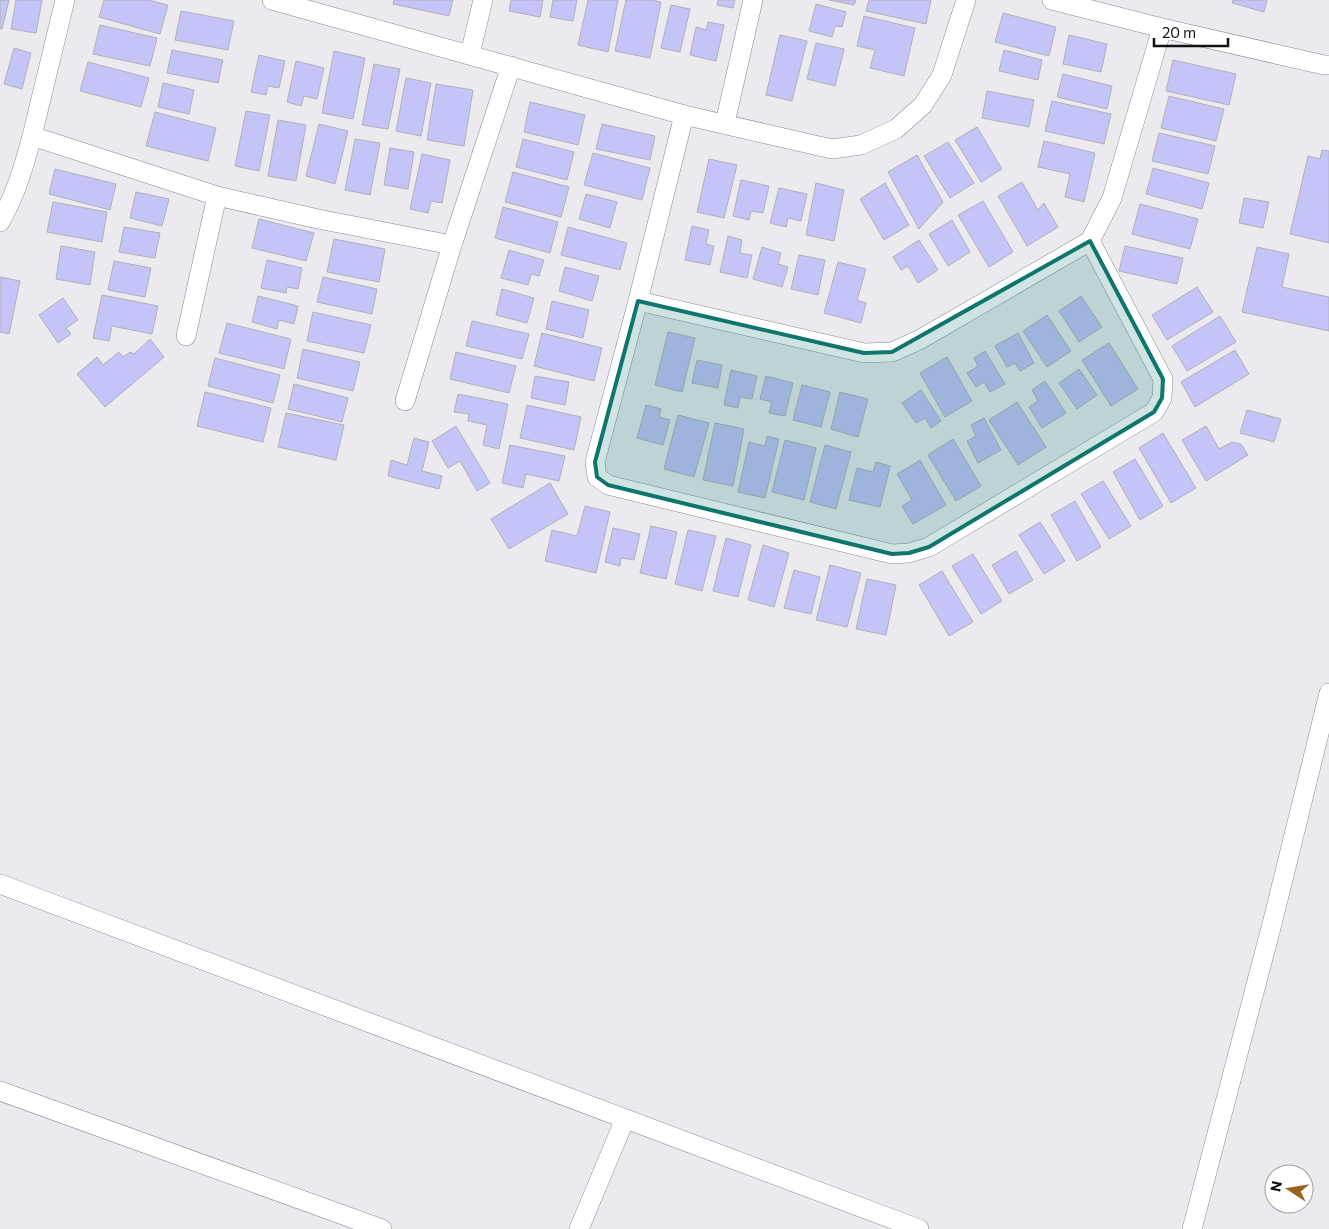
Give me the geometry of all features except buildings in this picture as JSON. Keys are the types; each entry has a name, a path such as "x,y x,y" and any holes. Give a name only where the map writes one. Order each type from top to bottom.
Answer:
{"street":[{"path":"0,222 11,203 23,172 65,0"},
{"path":"276,0 684,115 832,149 861,145 896,129 923,105 942,76 966,0"},
{"path":"470,54 483,0"},
{"path":"725,123 753,0"},
{"path":"1052,0 1162,28 1329,65"},
{"path":"638,301 864,353 892,352 919,340 1090,241 1112,198 1162,28"},
{"path":"405,401 452,245 511,66"},
{"path":"684,115 638,301 595,462 597,477 608,485 892,554 909,553 929,547 1154,412 1162,398 1163,379 1090,241"},
{"path":"32,136 217,196 452,245"},
{"path":"186,336 217,196"},
{"path":"1192,1229 1273,920 1329,693"},
{"path":"0,884 919,1229"},
{"path":"0,1091 382,1229"},
{"path":"579,1229 625,1119"}],"highlighted area":[{"path":"1090,241 1163,379 1162,398 1154,412 929,547 909,553 892,554 608,485 597,477 595,462 638,301 864,353 892,352"}]}
